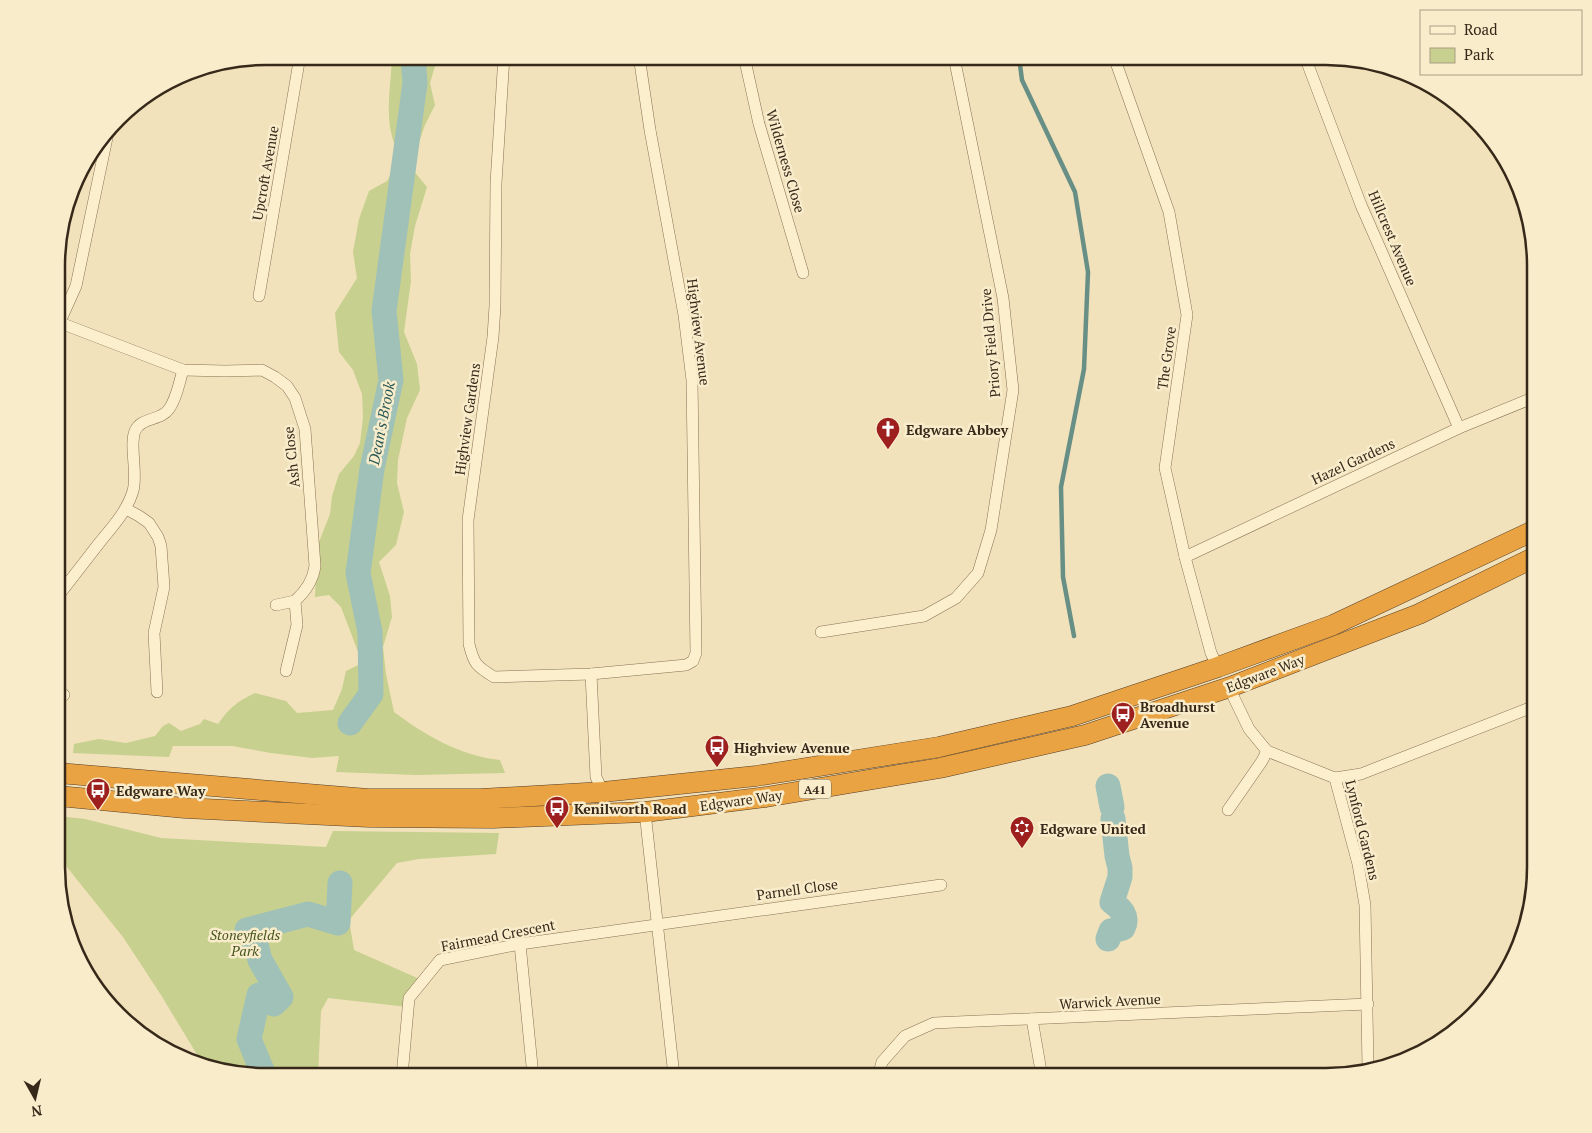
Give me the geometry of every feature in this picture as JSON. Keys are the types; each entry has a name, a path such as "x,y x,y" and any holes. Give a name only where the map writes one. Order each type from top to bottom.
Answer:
{"highway":[{"name":"Edgware Way","path":"65,774 368,799 480,799 603,792 756,776 939,747 1072,716 1218,667 1333,625 1527,534"},
{"name":"Edgware Way","path":"65,797 185,808 369,817 493,818 645,812 766,797 940,768 1084,734 1230,687 1419,614 1527,561"}],"street":[{"name":"Upcroft Avenue","path":"259,296 298,65"},
{"name":"Highview Gardens","path":"503,65 496,183 494,314 468,520 469,644 474,661 482,670 494,677 591,674"},
{"name":"Highview Avenue","path":"591,674 686,665 694,661 696,653 692,380 684,315 650,130 640,65"},
{"name":"Wilderness Close","path":"746,65 759,124 803,273"},
{"name":"Priory Field Drive","path":"821,632 924,616 956,598 978,573 991,530 1013,390 1003,298 956,65"},
{"name":"The Grove","path":"1117,65 1169,212 1187,315 1165,468 1185,557 1211,653 1218,667"},
{"name":"Hillcrest Avenue","path":"1308,65 1361,204 1459,428"},
{"path":"65,311 76,286 106,143"},
{"name":"Ash Close","path":"65,326 183,370 262,370 275,376 287,386 295,398 304,428 315,566 314,576 309,586 295,601"},
{"path":"65,587 126,509 133,491 135,458 133,440 136,429 143,422 160,417 168,410 175,399 183,370"},
{"name":"Hazel Gardens","path":"1185,557 1459,428 1527,400"},
{"path":"126,509 149,523 158,537 161,546 164,587 154,633 157,692"},
{"path":"276,605 295,601 297,625 286,671"},
{"path":"591,674 596,777 603,792"},
{"name":"Lynford Gardens","path":"1230,687 1249,729 1268,751 1335,778 1358,864 1365,905 1368,1064"},
{"path":"1335,778 1361,774 1527,709"},
{"path":"1228,810 1268,751"},
{"path":"645,812 673,1068"},
{"name":"Parnell Close","path":"657,924 941,884"},
{"name":"Fairmead Crescent","path":"403,1068 409,998 440,960 520,944 657,924"},
{"path":"520,944 532,1068"},
{"name":"Warwick Avenue","path":"880,1068 882,1062 905,1036 934,1023 1368,1004"},
{"path":"1032,1019 1040,1068"}],"green space":[{"path":"391,65 435,65 430,83 435,105 425,125 416,151 397,150 390,127 389,104"},
{"path":"394,168 413,170 427,187 415,226 410,254 411,281 404,332 417,364 420,390 407,418 398,460 397,483 404,512 396,545 379,562 390,596 392,617 383,647 386,674 394,712 418,729 457,749 485,758 500,760 505,773 416,775 336,772 339,756 312,758 232,746 173,746 169,757 73,753 74,744 99,739 126,743 155,736 163,726 169,723 181,731 200,724 204,719 218,724 234,705 255,693 286,701 297,713 333,710 342,689 346,671 358,665 360,657 341,607 329,595 315,597 317,547 330,514 332,496 339,474 354,456 360,443 363,417 362,394 353,370 339,352 335,313 357,278 353,252 359,219 369,191 387,181"},
{"name":"Stoneyfields Park","path":"65,817 85,819 161,838 326,847 333,831 499,833 496,854 419,859 397,863 349,920 354,950 424,981 408,1007 328,998 321,1011 318,1068 252,1068 226,1064 197,1056 161,995 123,937 65,865"}],"waterway":[{"name":"Dean's Brook","path":"350,723 371,694 370,632 358,573 372,469 391,380 384,311 415,83 414,65"},
{"path":"1020,65 1022,80 1075,192 1088,272 1084,369 1061,487 1063,577 1074,636"},
{"path":"1108,786 1112,807"},
{"path":"1108,939 1111,931 1123,928 1125,924 1125,916 1112,902 1120,877 1113,819"},
{"name":"Dean's Brook","path":"261,1068 249,1039 259,995 274,1004 281,997 260,960 256,945 247,930 308,914 338,923 340,883"}],"place":[{"name":"Edgware Abbey","path":"888,450"},
{"name":"Broadhurst Avenue","path":"1123,735"},
{"name":"Highview Avenue","path":"717,768"},
{"name":"Edgware Way","path":"98,811"},
{"name":"Kenilworth Road","path":"557,829"},
{"name":"Edgware United","path":"1022,849"}]}
